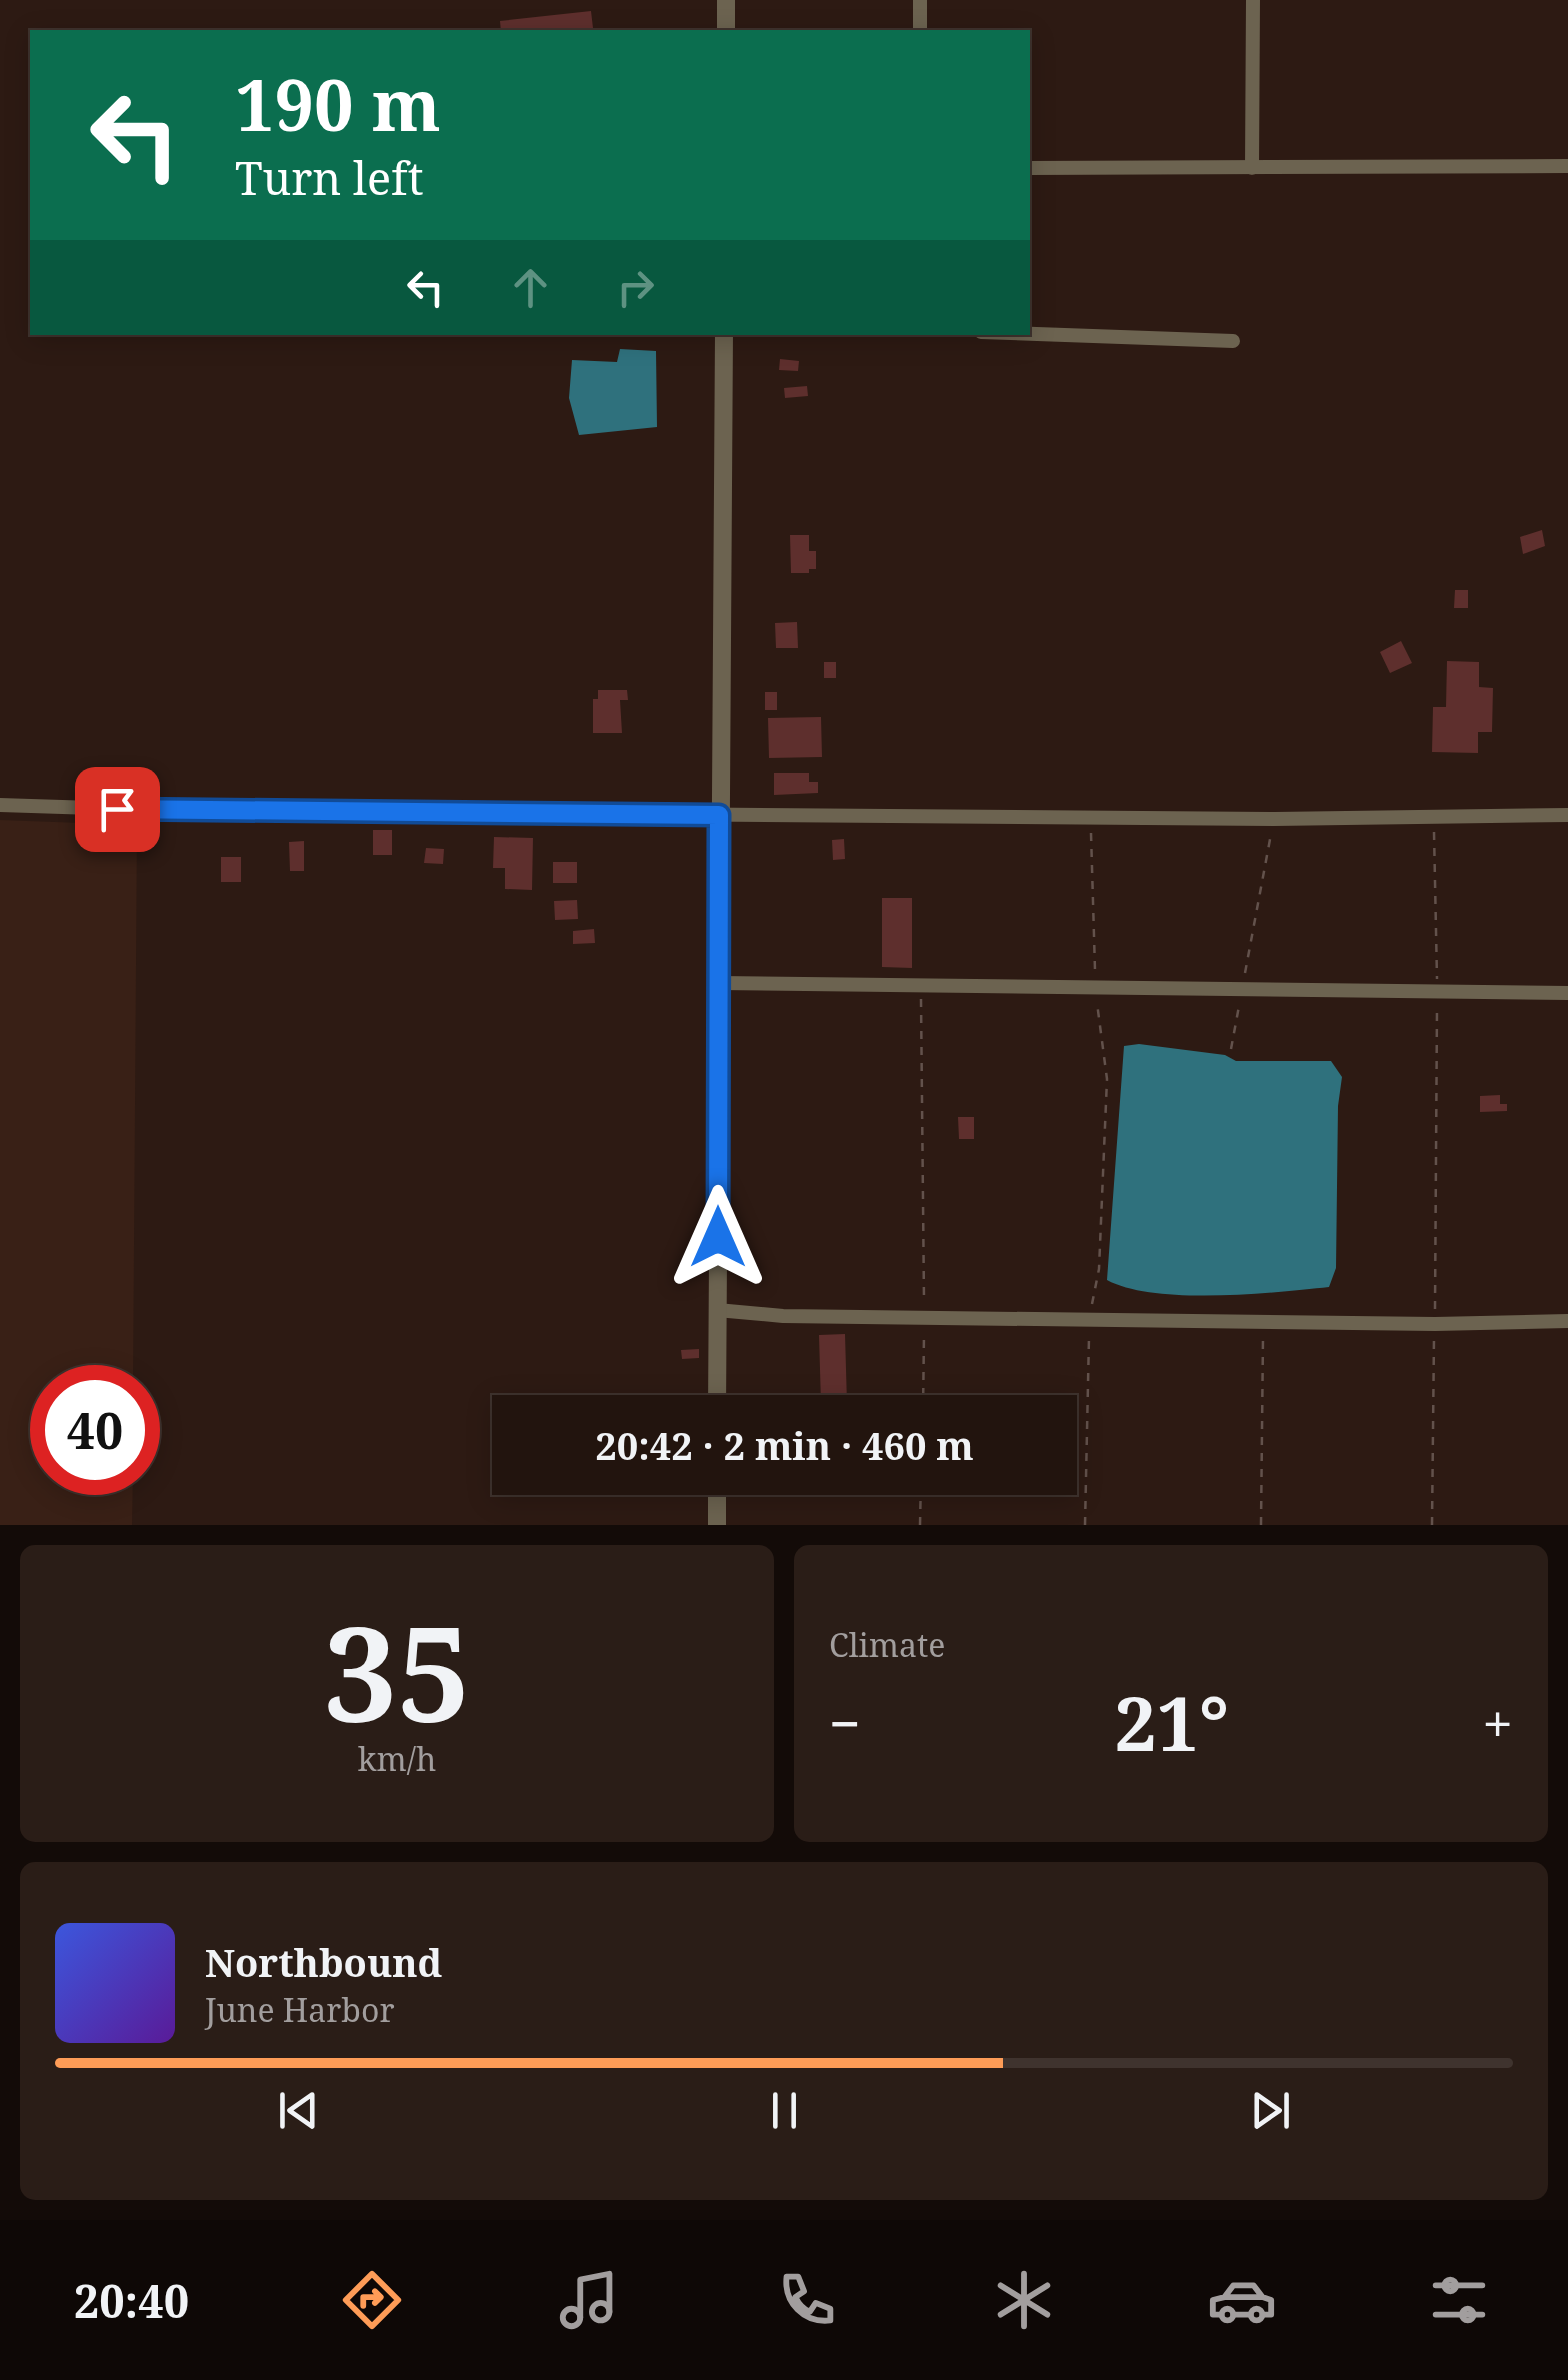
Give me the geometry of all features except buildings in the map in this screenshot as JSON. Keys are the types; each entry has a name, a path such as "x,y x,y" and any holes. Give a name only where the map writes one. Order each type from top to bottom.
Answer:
{"street":[{"path":"726,0 726,30"},
{"path":"920,0 920,30"},
{"path":"1252,168 1253,0"},
{"path":"1030,168 1568,166"},
{"path":"1030,334 1234,341"},
{"path":"717,1395 724,335"},
{"path":"0,805 1091,818 1568,815"},
{"path":"719,983 1568,993"},
{"path":"718,1310 784,1316 925,1318 1434,1324 1568,1321"},
{"path":"716,1525 717,1495"}],"path":[{"path":"1432,1525 1437,992 1434,817"},
{"path":"1085,1525 1089,1320 1099,1269 1106,1079 1095,988 1091,818"},
{"path":"1230,1048 1274,819"},
{"path":"920,986 923,1395"},
{"path":"1261,1525 1263,1322"},
{"path":"920,1525 921,1495"}],"shaded area":[{"path":"0,820 137,825 133,1365 30,1365 30,1495 133,1495 132,1525 0,1525"}],"water":[{"path":"620,349 656,351 657,427 579,435 569,398 572,360 617,362"},
{"path":"1139,1044 1225,1055 1236,1061 1331,1061 1342,1077 1338,1106 1336,1268 1329,1287 1184,1295 1128,1288 1107,1280 1124,1046"}],"route":[{"path":"117,809 719,815 718,1237"}]}
